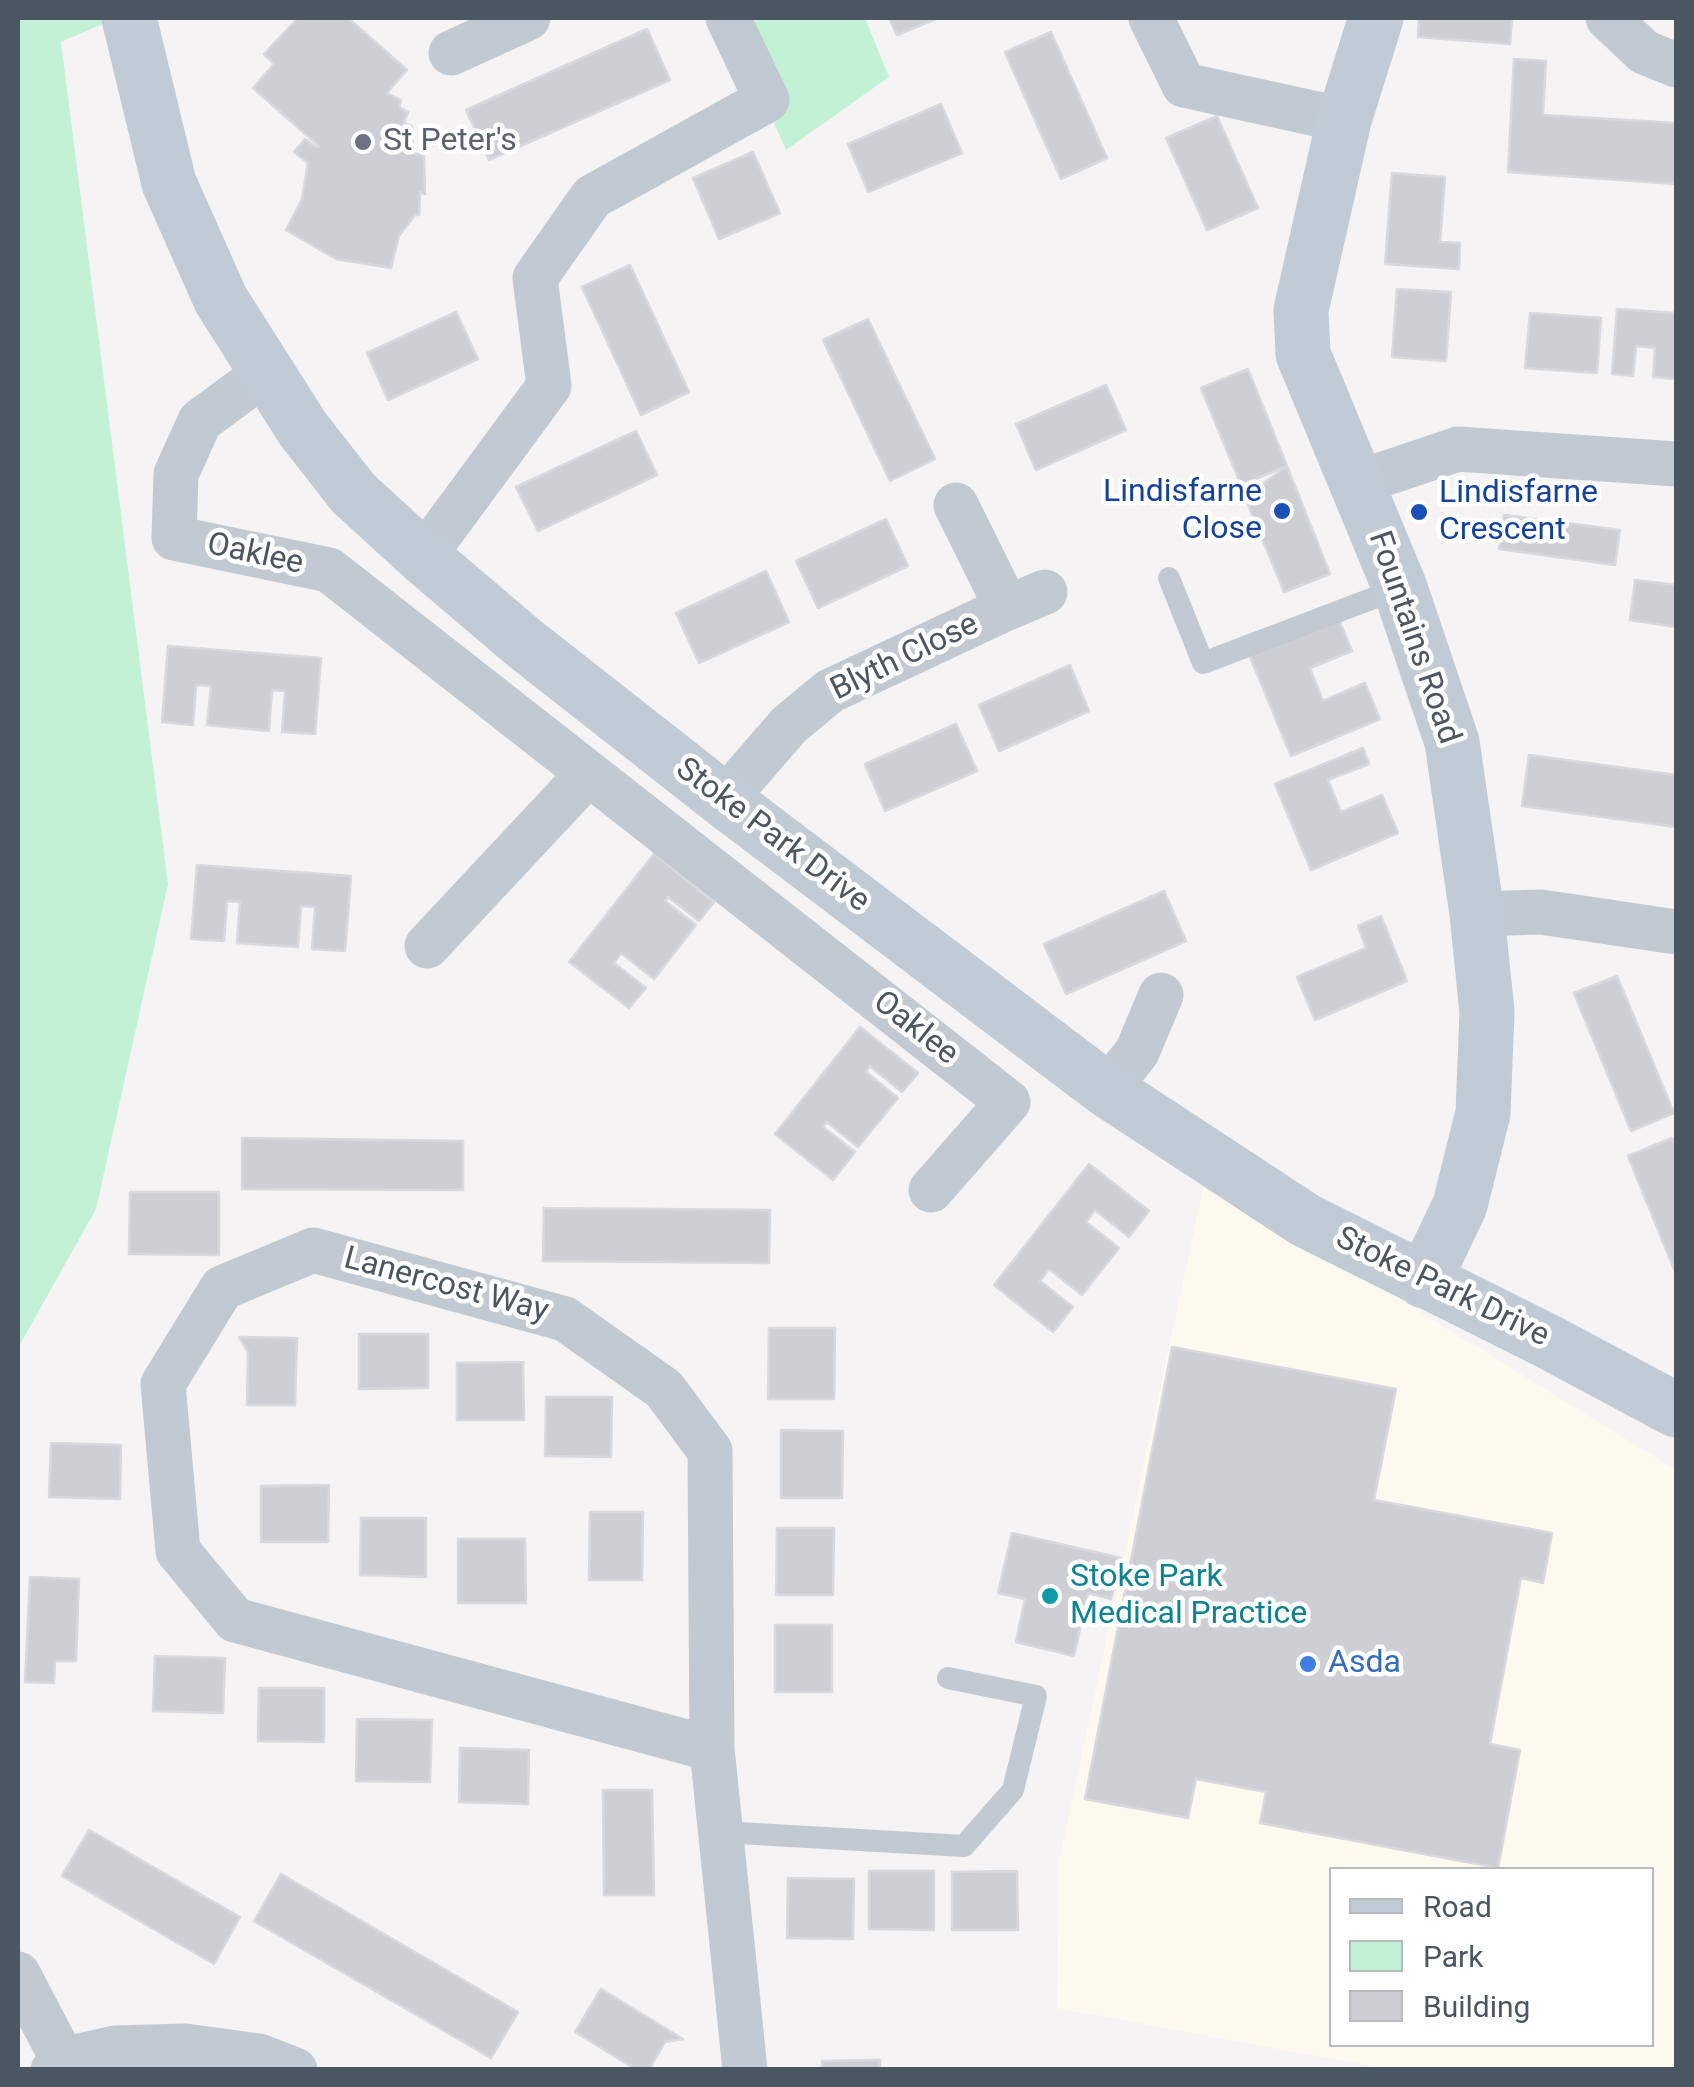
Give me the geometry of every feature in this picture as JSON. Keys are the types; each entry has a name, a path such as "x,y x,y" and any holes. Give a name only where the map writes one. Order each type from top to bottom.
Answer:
{"street":[{"name":"Stoke Park Drive","path":"128,18 169,184 221,300 265,374 353,493 423,557 724,800 1106,1090 1305,1220 1547,1340 1676,1410"},
{"path":"452,54 528,18"},
{"path":"423,557 550,386 535,278 592,197 766,100 728,18"},
{"path":"1151,18 1184,85 1344,120"},
{"name":"Fountains Road","path":"1376,18 1344,120 1301,310 1303,354 1400,588 1452,742 1477,914 1486,1012 1483,1114 1460,1205 1424,1282"},
{"path":"1608,18 1644,52 1676,65"},
{"name":"Oaklee","path":"265,374 200,421 176,474 174,538 329,570 1008,1102 931,1190"},
{"path":"1357,483 1458,449 1676,464"},
{"name":"Blyth Close","path":"724,800 789,725 830,691 1026,600 956,505"},
{"path":"427,946 588,774"},
{"path":"1477,914 1541,912 1676,932"},
{"path":"1106,1090 1137,1052 1161,995"},
{"name":"Lanercost Way","path":"712,1749 235,1620 178,1551 163,1384 222,1288 313,1250 565,1319 664,1389 710,1451 712,1749 746,2070"},
{"path":"18,1974 58,2065 115,2048 185,2046 259,2056 295,2070"}],"lane":[{"path":"1169,578 1203,664 1400,588"},
{"path":"721,1832 964,1846 1013,1790 1036,1696 948,1678"}],"shaded area":[{"path":"1205,1179 1676,1470 1676,2069 1386,2069 1057,2008 1059,1861"}],"green space":[{"path":"18,18 106,18 107,22 61,42 168,884 96,1209 18,1348"},
{"path":"727,18 865,18 889,77 786,150"}],"building":[{"name":"St Peter's","path":"298,18 348,18 407,70 387,93 401,100 399,107 408,112 404,123 412,126 413,153 424,156 425,194 420,192 419,215 399,236 391,268 336,259 286,230 302,199 308,163 294,152 305,139 319,146 253,88 274,64 264,54"},
{"path":"889,18 938,18 897,35"},
{"path":"1419,18 1512,18 1510,44 1418,37"},
{"path":"647,29 670,80 489,160 466,110"},
{"path":"1051,32 1107,158 1061,179 1005,52"},
{"path":"1514,59 1546,61 1543,115 1676,123 1676,184 1508,172"},
{"path":"941,104 962,153 868,192 848,144"},
{"path":"1217,116 1258,208 1207,230 1166,138"},
{"path":"753,152 780,213 719,239 693,178"},
{"path":"1392,173 1445,177 1440,242 1460,243 1459,269 1385,264"},
{"path":"630,265 689,392 641,415 582,287"},
{"path":"1397,289 1451,292 1446,361 1392,357"},
{"path":"1617,309 1676,313 1676,379 1653,377 1655,348 1636,346 1633,376 1612,374"},
{"path":"456,312 478,359 388,400 367,353"},
{"path":"1530,313 1601,318 1597,373 1525,368"},
{"path":"868,319 935,459 890,481 823,340"},
{"path":"1248,369 1287,466 1241,485 1201,388"},
{"path":"1106,385 1126,430 1036,470 1016,424"},
{"path":"636,431 657,475 538,531 516,487"},
{"path":"1287,466 1330,574 1284,592 1245,497"},
{"path":"1504,515 1620,530 1615,565 1499,549"},
{"path":"886,519 908,566 818,608 796,561"},
{"path":"766,571 789,622 699,663 676,613"},
{"path":"1635,580 1676,585 1676,627 1630,620"},
{"path":"1337,615 1352,651 1310,668 1323,701 1365,683 1380,719 1291,756 1248,652"},
{"path":"168,646 321,658 315,734 282,732 285,691 272,690 269,731 207,725 211,686 196,685 193,725 162,722"},
{"path":"1070,665 1089,711 999,751 979,705"},
{"path":"956,724 977,771 885,811 865,764"},
{"path":"1363,748 1369,764 1328,780 1341,812 1382,795 1398,833 1311,870 1275,784"},
{"path":"1529,755 1676,775 1676,827 1522,806"},
{"path":"654,854 714,902 699,921 668,897 665,901 696,925 654,979 621,953 614,963 646,988 629,1008 569,962"},
{"path":"197,865 351,876 345,951 312,949 315,907 301,906 298,947 237,943 240,902 227,901 224,941 191,939"},
{"path":"1164,891 1186,941 1066,994 1044,944"},
{"path":"1381,916 1407,981 1315,1020 1297,977 1366,948 1358,926"},
{"path":"1617,976 1674,1113 1631,1131 1574,993"},
{"path":"860,1027 918,1073 902,1092 870,1066 866,1072 898,1098 858,1147 827,1122 823,1127 855,1152 833,1180 775,1134"},
{"path":"242,1138 463,1141 463,1190 242,1189"},
{"path":"1672,1138 1676,1149 1676,1274 1628,1156"},
{"path":"1089,1164 1149,1211 1129,1237 1095,1210 1086,1222 1119,1248 1082,1295 1049,1269 1040,1281 1073,1307 1053,1332 994,1285"},
{"path":"130,1192 219,1192 219,1255 129,1254"},
{"path":"544,1208 770,1210 769,1263 543,1261"},
{"path":"769,1328 835,1328 834,1399 768,1399"},
{"path":"359,1334 428,1334 428,1388 359,1389"},
{"path":"239,1337 297,1338 295,1405 247,1405 248,1352"},
{"name":"Asda","path":"1172,1347 1396,1389 1374,1500 1552,1533 1543,1583 1521,1578 1490,1744 1520,1750 1498,1867 1260,1823 1266,1792 1196,1779 1188,1818 1085,1799"},
{"path":"523,1362 524,1420 457,1420 457,1363"},
{"path":"546,1397 612,1397 611,1457 545,1456"},
{"path":"781,1430 843,1431 842,1498 781,1498"},
{"path":"51,1443 121,1445 120,1499 49,1497"},
{"path":"329,1485 328,1542 261,1542 261,1486"},
{"path":"590,1512 643,1512 642,1580 589,1580"},
{"path":"361,1518 426,1518 426,1577 360,1575"},
{"path":"777,1528 834,1528 833,1595 776,1595"},
{"name":"Stoke Park Medical Practice","path":"1012,1533 1121,1558 1111,1599 1088,1593 1074,1656 1016,1642 1025,1599 998,1593"},
{"path":"458,1539 525,1539 526,1603 458,1603"},
{"path":"30,1577 79,1579 76,1661 55,1661 54,1683 25,1682"},
{"path":"775,1625 832,1625 832,1692 775,1692"},
{"path":"155,1656 225,1658 223,1713 153,1711"},
{"path":"259,1688 324,1688 324,1742 258,1741"},
{"path":"357,1719 432,1720 430,1782 356,1781"},
{"path":"460,1748 529,1750 528,1804 459,1802"},
{"path":"603,1790 652,1790 654,1895 604,1895"},
{"path":"89,1830 240,1917 214,1964 62,1876"},
{"path":"869,1871 934,1871 934,1930 869,1929"},
{"path":"1017,1871 1018,1930 952,1930 952,1872"},
{"path":"281,1874 518,2012 491,2058 254,1921"},
{"path":"788,1878 854,1879 853,1939 787,1938"},
{"path":"601,1989 683,2039 665,2042 649,2070 637,2070 575,2032"},
{"path":"880,2060 880,2070 822,2070 822,2061"}],"place":[{"name":"St Peter's","path":"363,142"},
{"name":"Lindisfarne Close","path":"1282,511"},
{"name":"Lindisfarne Crescent","path":"1419,512"},
{"name":"Stoke Park Medical Practice","path":"1050,1596"},
{"name":"Asda","path":"1308,1664"}]}
